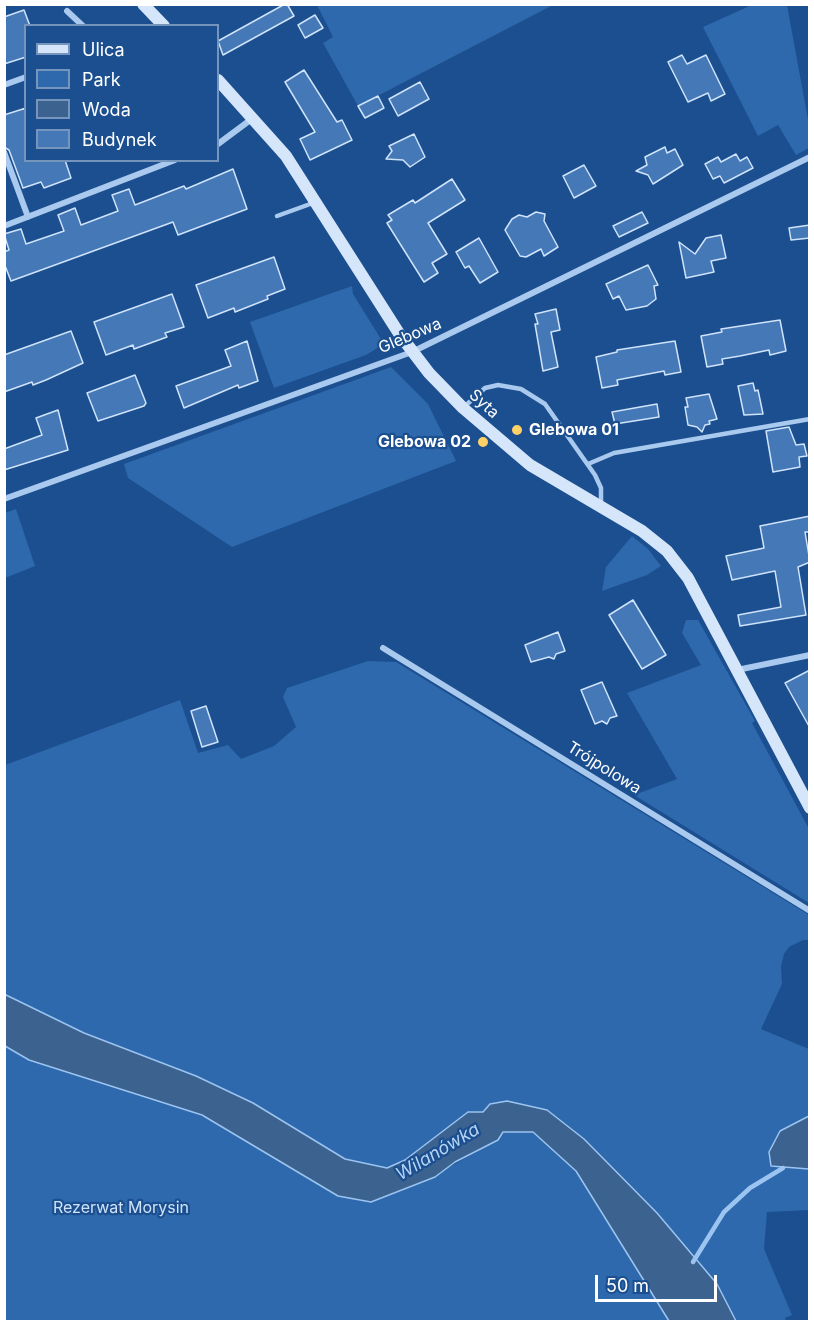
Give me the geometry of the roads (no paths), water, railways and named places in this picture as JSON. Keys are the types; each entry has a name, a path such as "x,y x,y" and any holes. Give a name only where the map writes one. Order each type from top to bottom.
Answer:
{"street":[{"path":"143,4 162,24"},
{"path":"67,11 81,24"},
{"path":"4,85 24,79"},
{"name":"Syta","path":"219,81 286,156 412,352 463,408 530,465 601,507 667,551 688,578 810,808"},
{"path":"219,143 254,118"},
{"path":"4,152 28,217"},
{"name":"Glebowa","path":"4,499 412,352 810,157"},
{"path":"4,226 169,162"},
{"name":"Trójpolowa","path":"383,648 810,911"},
{"path":"736,670 810,655"}],"lane":[{"path":"277,216 316,202"},
{"path":"463,408 485,388 508,385 521,389 545,404 588,464 601,488 601,507"},
{"path":"588,464 614,453 810,419"}],"water":[{"name":"Wilanówka","path":"4,994 84,1033 196,1076 253,1103 345,1159 387,1168 405,1160 468,1112 483,1112 490,1104 507,1101 547,1110 584,1139 657,1213 717,1284 736,1321 669,1321 576,1171 533,1132 503,1132 498,1140 455,1162 435,1177 371,1202 338,1196 202,1115 29,1060 5,1046"},
{"path":"809,1116 809,1169 771,1166 769,1152 780,1131"}],"waterway":[{"path":"693,1262 724,1212 750,1188 783,1168"}],"place":[{"name":"Glebowa 01","path":"517,430"},
{"name":"Glebowa 02","path":"483,442"}],"park label":[{"name":"Rezerwat Morysin","path":"121,1208"}]}
